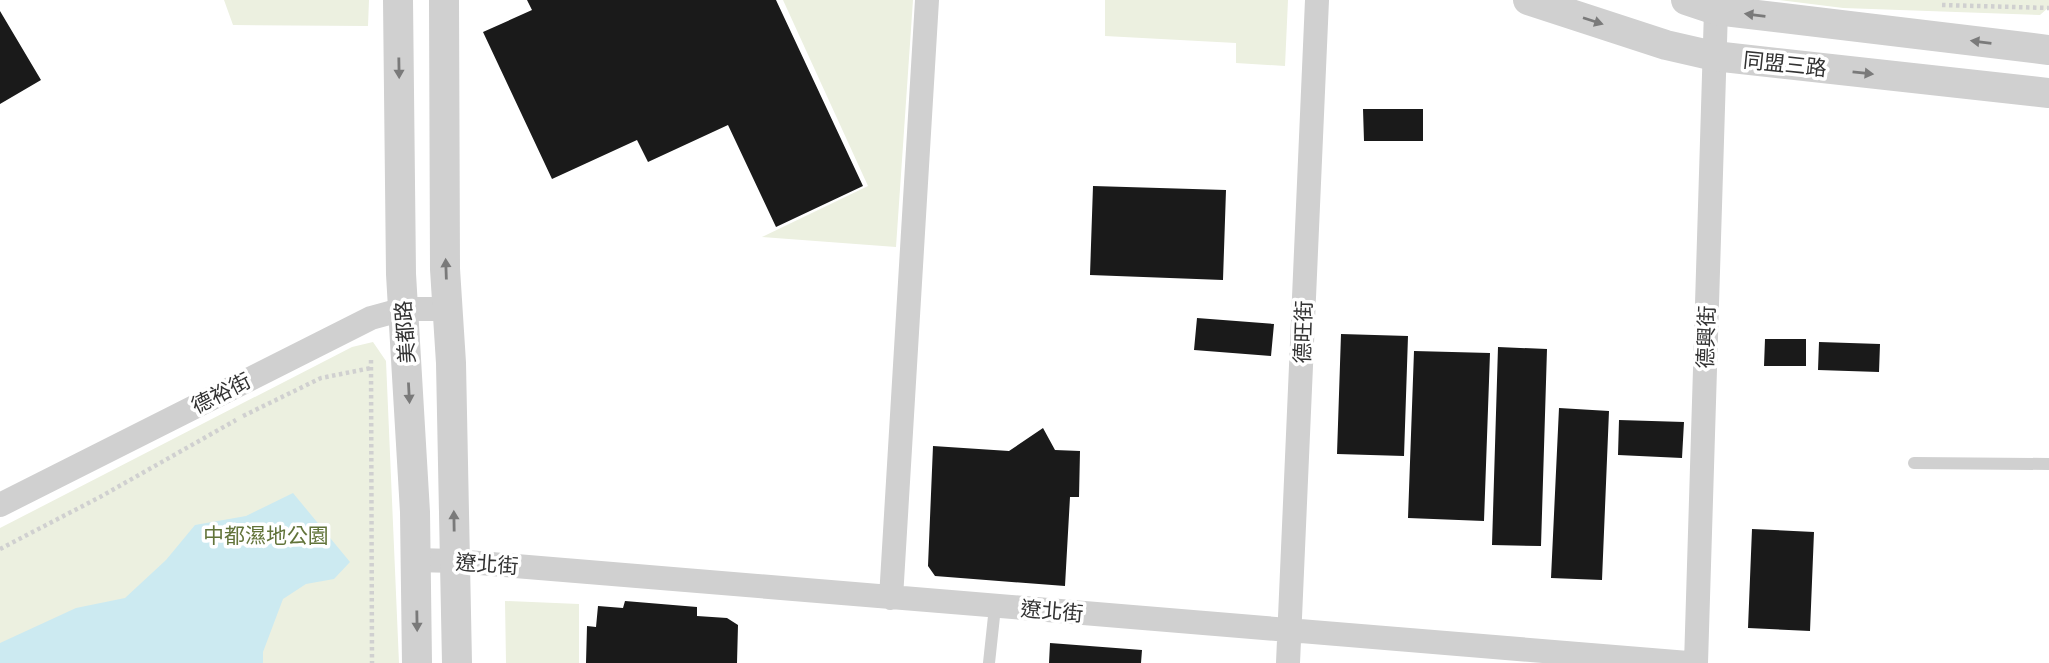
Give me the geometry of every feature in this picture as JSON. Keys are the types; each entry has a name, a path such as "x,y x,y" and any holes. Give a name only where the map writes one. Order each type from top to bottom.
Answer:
{"street":[{"name":"美都路","path":"398,0 401,274 415,561 417,663"},
{"name":"美都路","path":"444,0 445,269 449,309 457,663"},
{"path":"891,598 928,0"},
{"name":"德旺街","path":"1288,663 1317,0"},
{"name":"同盟三路","path":"1528,0 1666,45 1714,56 2049,93"},
{"path":"1686,0 1716,10 2049,50"},
{"name":"德興街","path":"1696,663 1716,10"},
{"name":"德裕街","path":"0,505 371,318 404,309 449,309"},
{"name":"遼北街","path":"415,561 455,561 1688,663"}],"lane":[{"path":"1914,463 2049,464"},
{"path":"989,663 995,607"}],"path":[{"path":"1939,5 2049,8"},
{"path":"371,360 372,663"},
{"path":"0,549 100,497 233,421 301,387 321,379 371,368"}],"green space":[{"path":"224,0 369,0 368,26 233,25"},
{"path":"783,0 913,0 896,247 762,237 868,186"},
{"path":"1105,0 1288,0 1285,66 1236,63 1236,43 1105,36"},
{"path":"1779,0 2049,0 2049,7 2040,15 1843,8"},
{"name":"中都濕地公園","path":"373,342 386,361 399,663 0,663 0,528 352,347"},
{"path":"505,601 579,604 579,663 506,663"}],"water":[{"path":"293,493 350,562 334,579 306,584 283,599 263,652 263,663 0,663 0,643 76,608 125,598 166,560 195,525 246,516"}],"building":[{"path":"527,0 776,0 863,186 776,227 728,125 648,162 637,140 552,179 483,32 532,10"},
{"path":"0,11 41,80 0,104"},
{"path":"1363,109 1423,109 1423,141 1364,141"},
{"path":"1093,186 1226,190 1223,280 1090,275"},
{"path":"1197,318 1274,324 1271,356 1194,350"},
{"path":"1341,334 1408,336 1404,456 1337,454"},
{"path":"1765,339 1806,339 1806,366 1764,366"},
{"path":"1819,342 1880,344 1879,372 1818,370"},
{"path":"1498,347 1547,349 1541,546 1492,545"},
{"path":"1414,351 1490,353 1484,521 1408,518"},
{"path":"1559,408 1609,411 1602,580 1551,578"},
{"path":"1619,420 1684,422 1682,458 1618,455"},
{"path":"1043,428 1055,450 1080,451 1079,497 1070,497 1065,586 935,576 928,566 933,446 1009,451"},
{"path":"1752,529 1814,532 1810,631 1748,628"},
{"path":"625,601 697,607 697,616 727,618 738,625 737,663 586,663 587,626 596,627 598,606 623,608"},
{"path":"1050,643 1142,650 1141,663 1049,663"}]}
